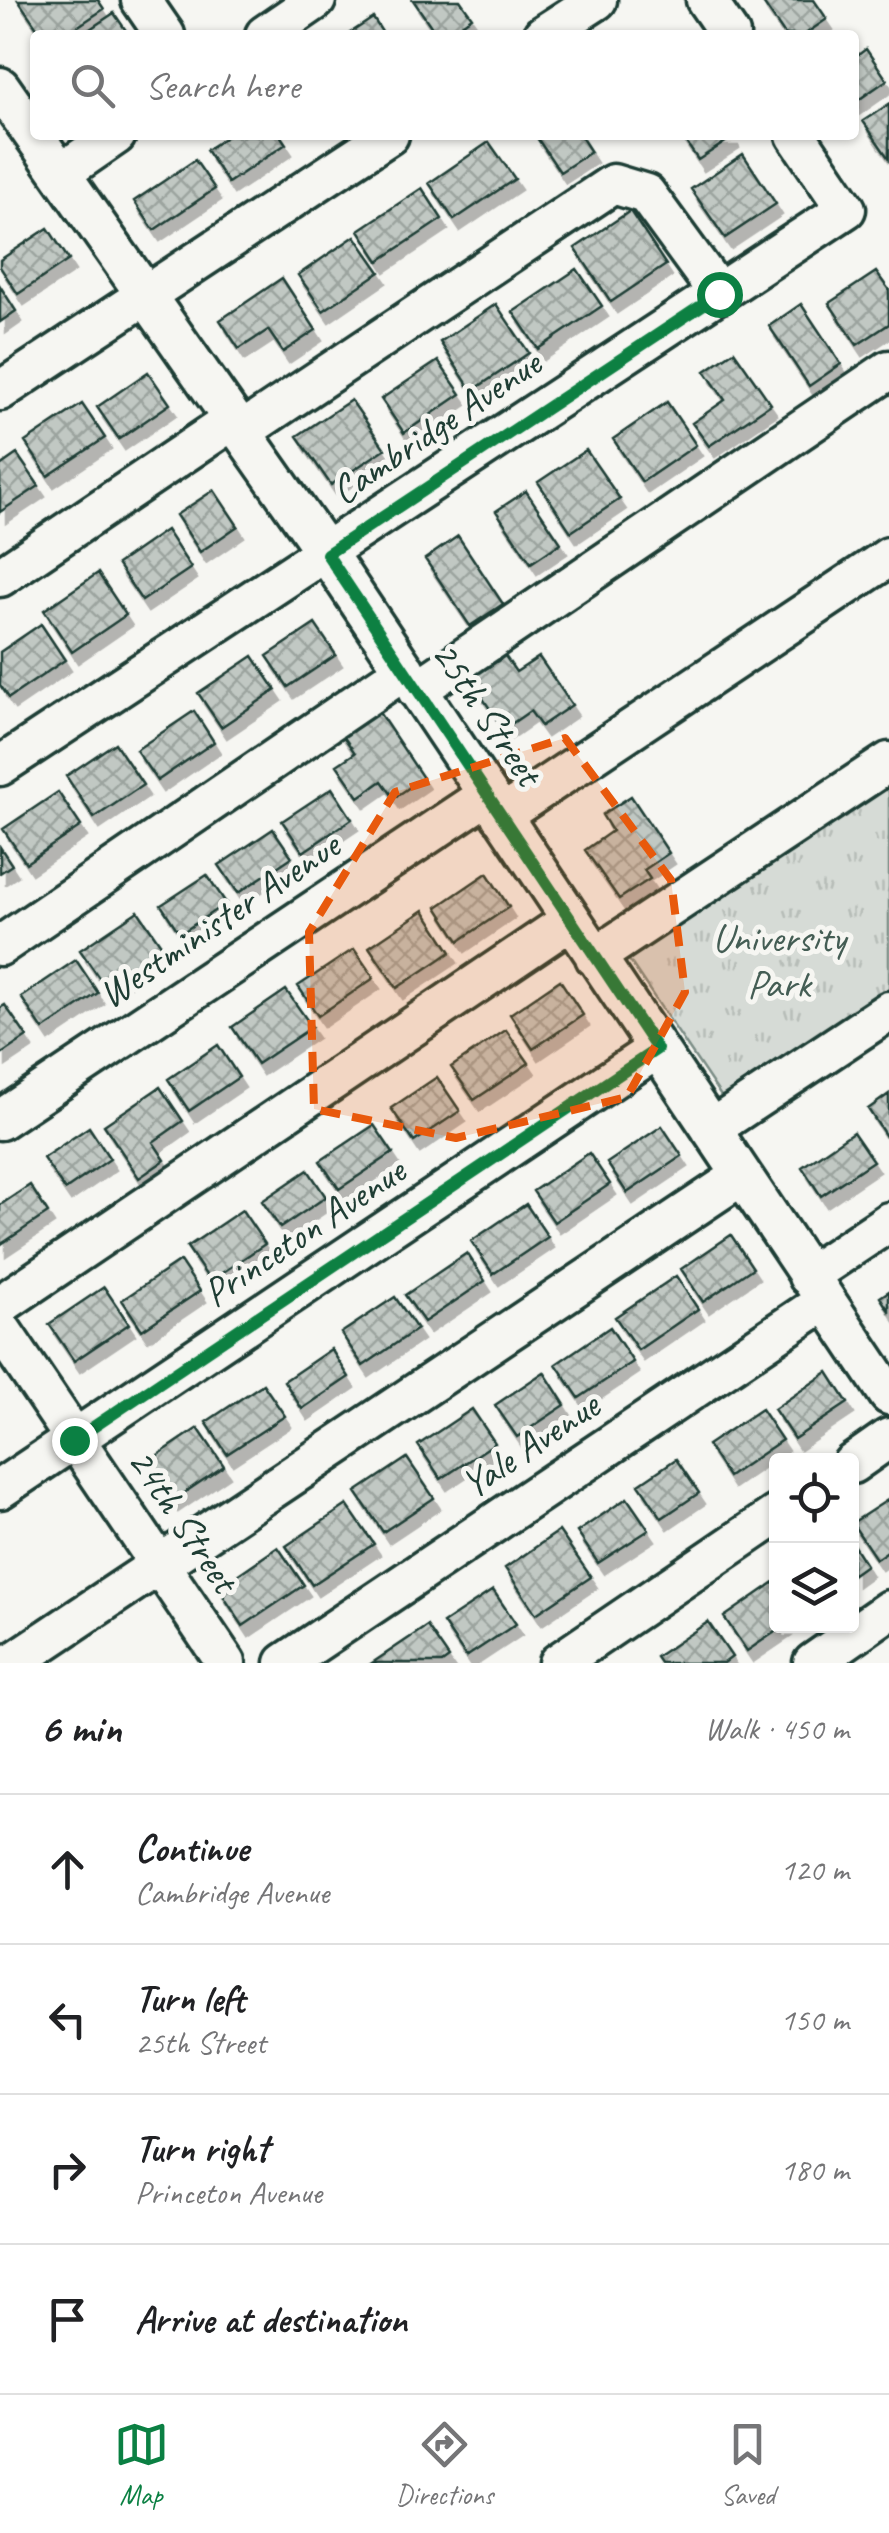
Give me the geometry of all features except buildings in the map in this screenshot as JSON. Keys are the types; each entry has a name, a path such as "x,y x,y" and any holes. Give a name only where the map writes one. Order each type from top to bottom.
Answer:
{"street":[{"path":"141,0 161,30"},
{"path":"271,30 316,0"},
{"path":"551,30 597,0"},
{"path":"706,0 727,30"},
{"name":"25th Street","path":"0,87 30,130"},
{"name":"25th Street","path":"37,140 327,554 889,1395"},
{"path":"60,172 108,140"},
{"path":"0,391 381,140"},
{"name":"Cambridge Avenue","path":"0,766 846,210 799,140"},
{"path":"0,577 613,184 646,194 719,294"},
{"path":"0,946 889,370"},
{"name":"Westminister Avenue","path":"0,1120 889,557"},
{"path":"595,957 889,762"},
{"path":"0,1305 571,920"},
{"path":"710,1129 889,1011"},
{"name":"Princeton Avenue","path":"0,1489 657,1049"},
{"path":"12,1663 741,1176"},
{"name":"Yale Avenue","path":"285,1663 817,1288 889,1222"},
{"name":"24th Street","path":"0,1328 226,1663"},
{"path":"859,1459 889,1438"},
{"path":"558,1663 769,1520"},
{"path":"813,1663 889,1610"}],"highlighted area":[{"path":"565,738 671,880 685,992 627,1097 456,1138 314,1109 309,932 395,792"}],"green space":[{"name":"University Park","path":"889,775 889,998 729,1108 625,954"}],"route":[{"path":"74,1440 657,1049 327,554 719,294"}]}
